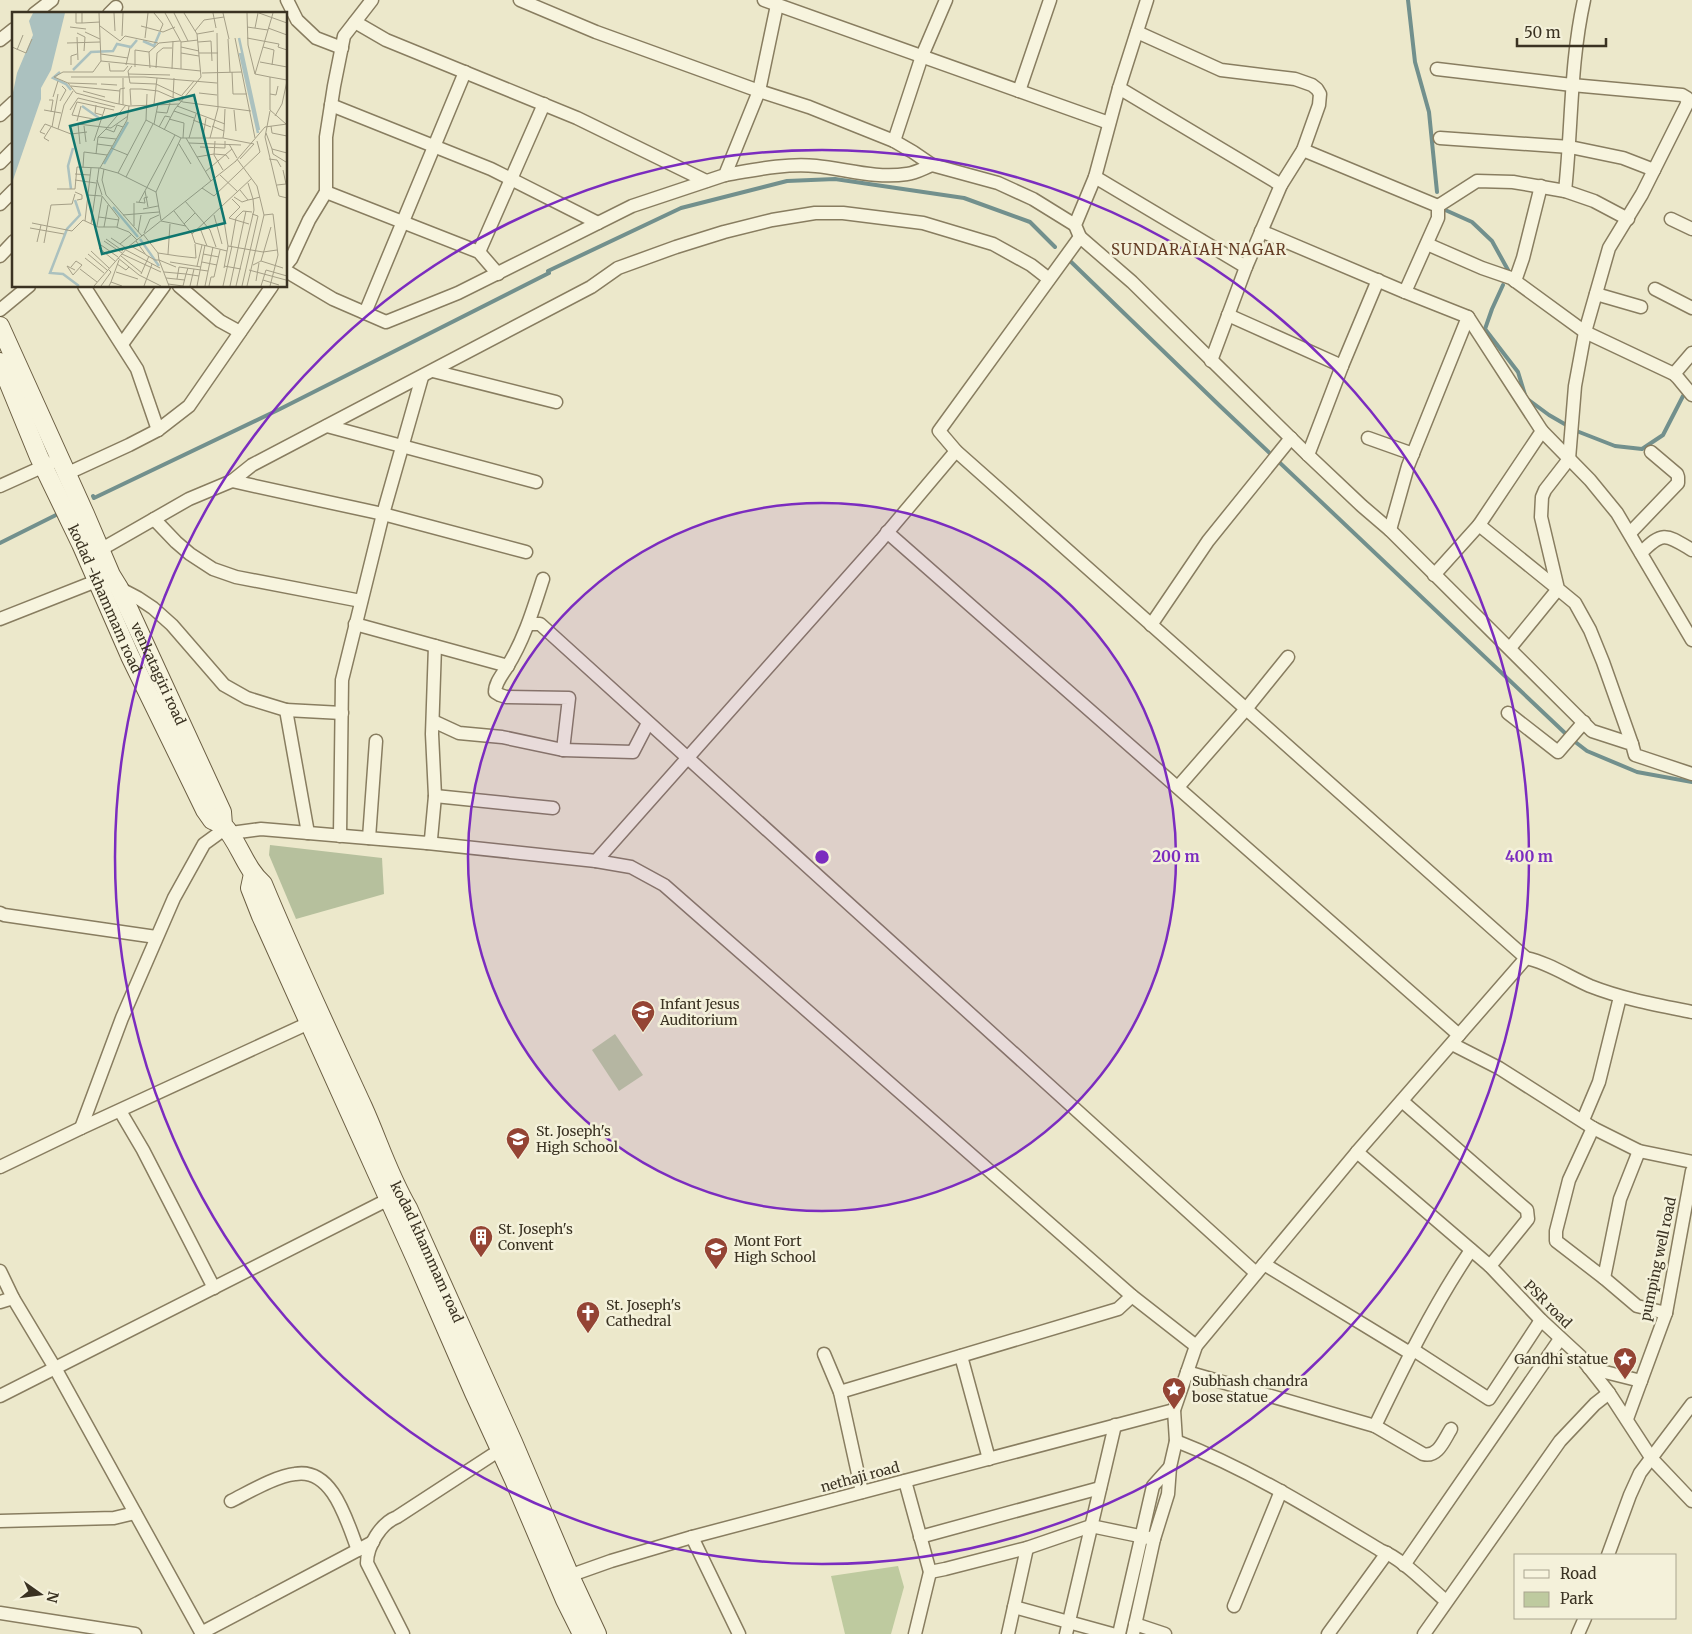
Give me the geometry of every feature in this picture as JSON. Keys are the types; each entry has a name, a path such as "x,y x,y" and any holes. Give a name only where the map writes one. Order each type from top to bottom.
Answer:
{"main road":[{"name":"kodad -khammam road","path":"0,326 57,467 109,581"},
{"name":"kodad -khammam road","path":"0,362 4,382 74,491 86,514"},
{"name":"venkatagiri road","path":"86,514 100,550 109,581 222,812 227,829"},
{"name":"kodad khammam road","path":"227,829 253,874 263,884 314,1002 364,1110 394,1197"},
{"name":"kodad khammam road","path":"253,874 250,888 309,1023 394,1197 408,1208 563,1578 582,1634"},
{"name":"kodad khammam road","path":"563,1578 597,1634"}],"street":[{"path":"37,12 52,0"},
{"path":"287,0 298,20 316,38 342,48"},
{"path":"288,260 326,192 326,137 344,36 372,0"},
{"path":"894,141 922,56 946,0"},
{"path":"1019,91 1050,0"},
{"path":"1147,0 1076,236 1061,263 939,432 956,451 1526,958 1538,961 1620,997 1692,1012"},
{"path":"1565,191 1570,147 1572,85 1578,29 1584,0"},
{"path":"526,1 596,32 759,91 809,107 894,141 932,165 998,183 1033,199 1132,282 1308,455 1390,530 1592,731 1632,744"},
{"path":"725,175 759,91 770,2 1109,123"},
{"path":"355,22 386,40 577,118 706,181"},
{"path":"0,40 12,31"},
{"path":"1137,32 1220,70 1295,79 1312,85 1320,94 1319,105 1303,150 1281,185 1246,267 1211,361"},
{"path":"1437,69 1572,85 1682,95 1687,98 1687,104 1654,170 1628,219 1609,248 1585,332 1575,386 1569,459 1545,490 1541,506 1541,517 1558,589"},
{"path":"365,313 465,72"},
{"path":"1119,88 1281,185"},
{"path":"0,114 12,104"},
{"path":"479,252 544,104"},
{"path":"331,105 490,169 598,223"},
{"path":"1440,138 1570,147 1623,158 1654,170"},
{"path":"1303,150 1438,206"},
{"path":"0,163 12,151"},
{"path":"288,273 333,299 386,322 458,294 632,206 725,175 770,168 814,166 875,175 896,175 909,174 932,165"},
{"path":"1095,177 1246,267"},
{"path":"1438,206 1477,181 1513,182 1565,191 1594,201 1628,219"},
{"path":"1515,281 1523,258 1541,186"},
{"path":"0,204 12,192"},
{"path":"326,192 479,252 498,274"},
{"path":"1405,292 1438,218 1438,206"},
{"path":"100,550 189,499 232,481 252,465 591,287 618,268 724,232 772,220 814,213 843,213 922,223 993,244 1031,265 1049,279"},
{"path":"1671,219 1692,229"},
{"path":"1262,231 1468,317 1542,431 1590,480 1617,513 1692,640"},
{"path":"0,256 12,243"},
{"path":"1427,244 1515,281 1585,332 1674,374 1692,395"},
{"path":"1308,455 1378,280"},
{"path":"0,310 27,288"},
{"path":"85,288 137,369 158,430"},
{"path":"122,344 163,288"},
{"path":"181,288 220,321 240,332"},
{"path":"0,486 129,445 158,430 188,406 271,288"},
{"path":"1655,289 1692,308"},
{"path":"1596,294 1641,307"},
{"path":"1228,315 1342,366"},
{"path":"1390,530 1413,454 1468,317"},
{"path":"1674,374 1692,353"},
{"path":"428,374 556,402"},
{"path":"340,836 342,680 382,514 402,446 428,374"},
{"path":"327,426 536,482"},
{"path":"1434,575 1479,525 1542,431"},
{"path":"1151,625 1208,541 1291,438"},
{"path":"1368,438 1413,454"},
{"path":"596,861 887,532 956,451"},
{"path":"1630,533 1678,483 1677,474 1651,452"},
{"path":"232,481 382,514 526,552"},
{"path":"154,519 190,554 213,569 236,577 361,601"},
{"path":"1479,525 1575,603 1590,630 1603,662 1635,755 1692,774"},
{"path":"887,532 1178,787 1456,1040 1554,1104 1639,1151 1692,1162"},
{"path":"1641,552 1652,541 1660,537 1671,538 1692,550"},
{"path":"543,579 529,624 495,688 497,694 506,697 569,698 563,750"},
{"path":"0,618 109,581 160,614 172,625 224,685 247,698 286,710 342,713"},
{"path":"1510,648 1558,589"},
{"path":"356,624 508,666"},
{"path":"529,624 540,624 687,758 1260,1269 1411,1351 1489,1399 1541,1320"},
{"path":"427,843 432,839 435,796 432,721 435,646"},
{"path":"1178,787 1246,709 1288,657"},
{"path":"286,710 308,833"},
{"path":"1508,713 1558,752 1584,722"},
{"path":"432,721 459,733 502,737 563,750 633,752 648,723"},
{"path":"369,838 376,741"},
{"path":"435,796 554,808"},
{"path":"81,1128 122,1018 174,898 204,844 227,829 261,829 427,843 596,861 631,867 664,885 1132,1296 1196,1346"},
{"path":"0,913 156,937"},
{"path":"1165,1634 1134,1629 1154,1539 1168,1494 1170,1467 1176,1440 1174,1410 1196,1346 1357,1152 1526,958"},
{"path":"1620,997 1588,1124 1569,1180 1556,1231 1556,1242 1604,1278 1637,1306 1666,1313"},
{"path":"0,1167 309,1023"},
{"path":"1402,1101 1528,1210 1528,1219 1490,1266"},
{"path":"120,1111 143,1150 214,1288"},
{"path":"1604,1278 1620,1199 1639,1151"},
{"name":"PSR road","path":"1357,1152 1490,1266 1541,1320 1580,1356 1610,1393 1652,1459 1692,1501"},
{"name":"pumping well road","path":"1627,1419 1666,1313 1689,1205 1692,1171"},
{"path":"0,1396 394,1197"},
{"path":"1375,1426 1411,1351 1471,1250"},
{"path":"0,1271 13,1298 55,1368 201,1634 373,1542"},
{"path":"840,1392 1118,1309 1132,1296"},
{"path":"0,1302 13,1298"},
{"path":"1404,1565 1560,1339"},
{"path":"824,1354 840,1392 862,1492"},
{"path":"961,1356 989,1459"},
{"path":"1589,1368 1641,1381"},
{"path":"1187,1372 1375,1426 1429,1456 1435,1454 1451,1429"},
{"path":"1424,1634 1560,1441 1596,1404 1610,1393"},
{"path":"1608,1554 1640,1473 1692,1404"},
{"name":"nethaji road","path":"563,1578 692,1537 1174,1410"},
{"path":"1067,1628 1115,1425"},
{"path":"1176,1440 1200,1450 1281,1492 1387,1553 1446,1601"},
{"path":"403,1634 367,1563 367,1554 373,1542 392,1519 507,1446"},
{"path":"1120,1634 1153,1486 1170,1467"},
{"path":"231,1501 295,1473 316,1476 325,1483 336,1499 358,1550"},
{"path":"905,1481 930,1572 915,1634"},
{"path":"920,1537 1100,1488"},
{"path":"1234,1606 1281,1492"},
{"path":"0,1521 114,1518 135,1513"},
{"path":"930,1572 1026,1548 1092,1526 1154,1539"},
{"path":"692,1537 739,1634"},
{"path":"1008,1634 1026,1548"},
{"path":"1328,1634 1387,1553"},
{"path":"1014,1607 1067,1628 1112,1634"},
{"path":"0,1613 135,1634"},
{"path":"1578,1634 1585,1619"}],"green space":[{"path":"270,845 382,858 384,894 296,919 269,855"},
{"path":"615,1034 643,1075 619,1091 592,1050"},
{"path":"898,1566 904,1587 891,1634 845,1634 831,1576"}],"waterway":[{"path":"1408,0 1415,62 1429,112 1437,192"},
{"path":"93,496 94,498 280,409 549,273 548,271 681,208 787,181 835,179 964,198 1030,222 1055,247"},
{"path":"1443,209 1472,222 1492,241 1508,270"},
{"path":"1067,258 1566,734"},
{"path":"1503,285 1485,329 1518,372 1526,398 1568,426"},
{"path":"1574,430 1615,446 1642,449 1663,435 1683,396"},
{"path":"0,543 60,513"},
{"path":"1574,741 1587,751 1637,772 1692,782"}],"place":[{"name":"Infant Jesus Auditorium","path":"643,1033"},
{"name":"St. Joseph's High School","path":"518,1160"},
{"name":"St. Joseph's Convent","path":"481,1258"},
{"name":"Mont Fort High School","path":"716,1270"},
{"name":"St. Joseph's Cathedral","path":"588,1334"},
{"name":"Gandhi statue","path":"1625,1380"},
{"name":"Subhash chandra bose statue","path":"1174,1410"}],"district":[{"name":"SUNDARAIAH NAGAR","path":"1199,249"}]}
